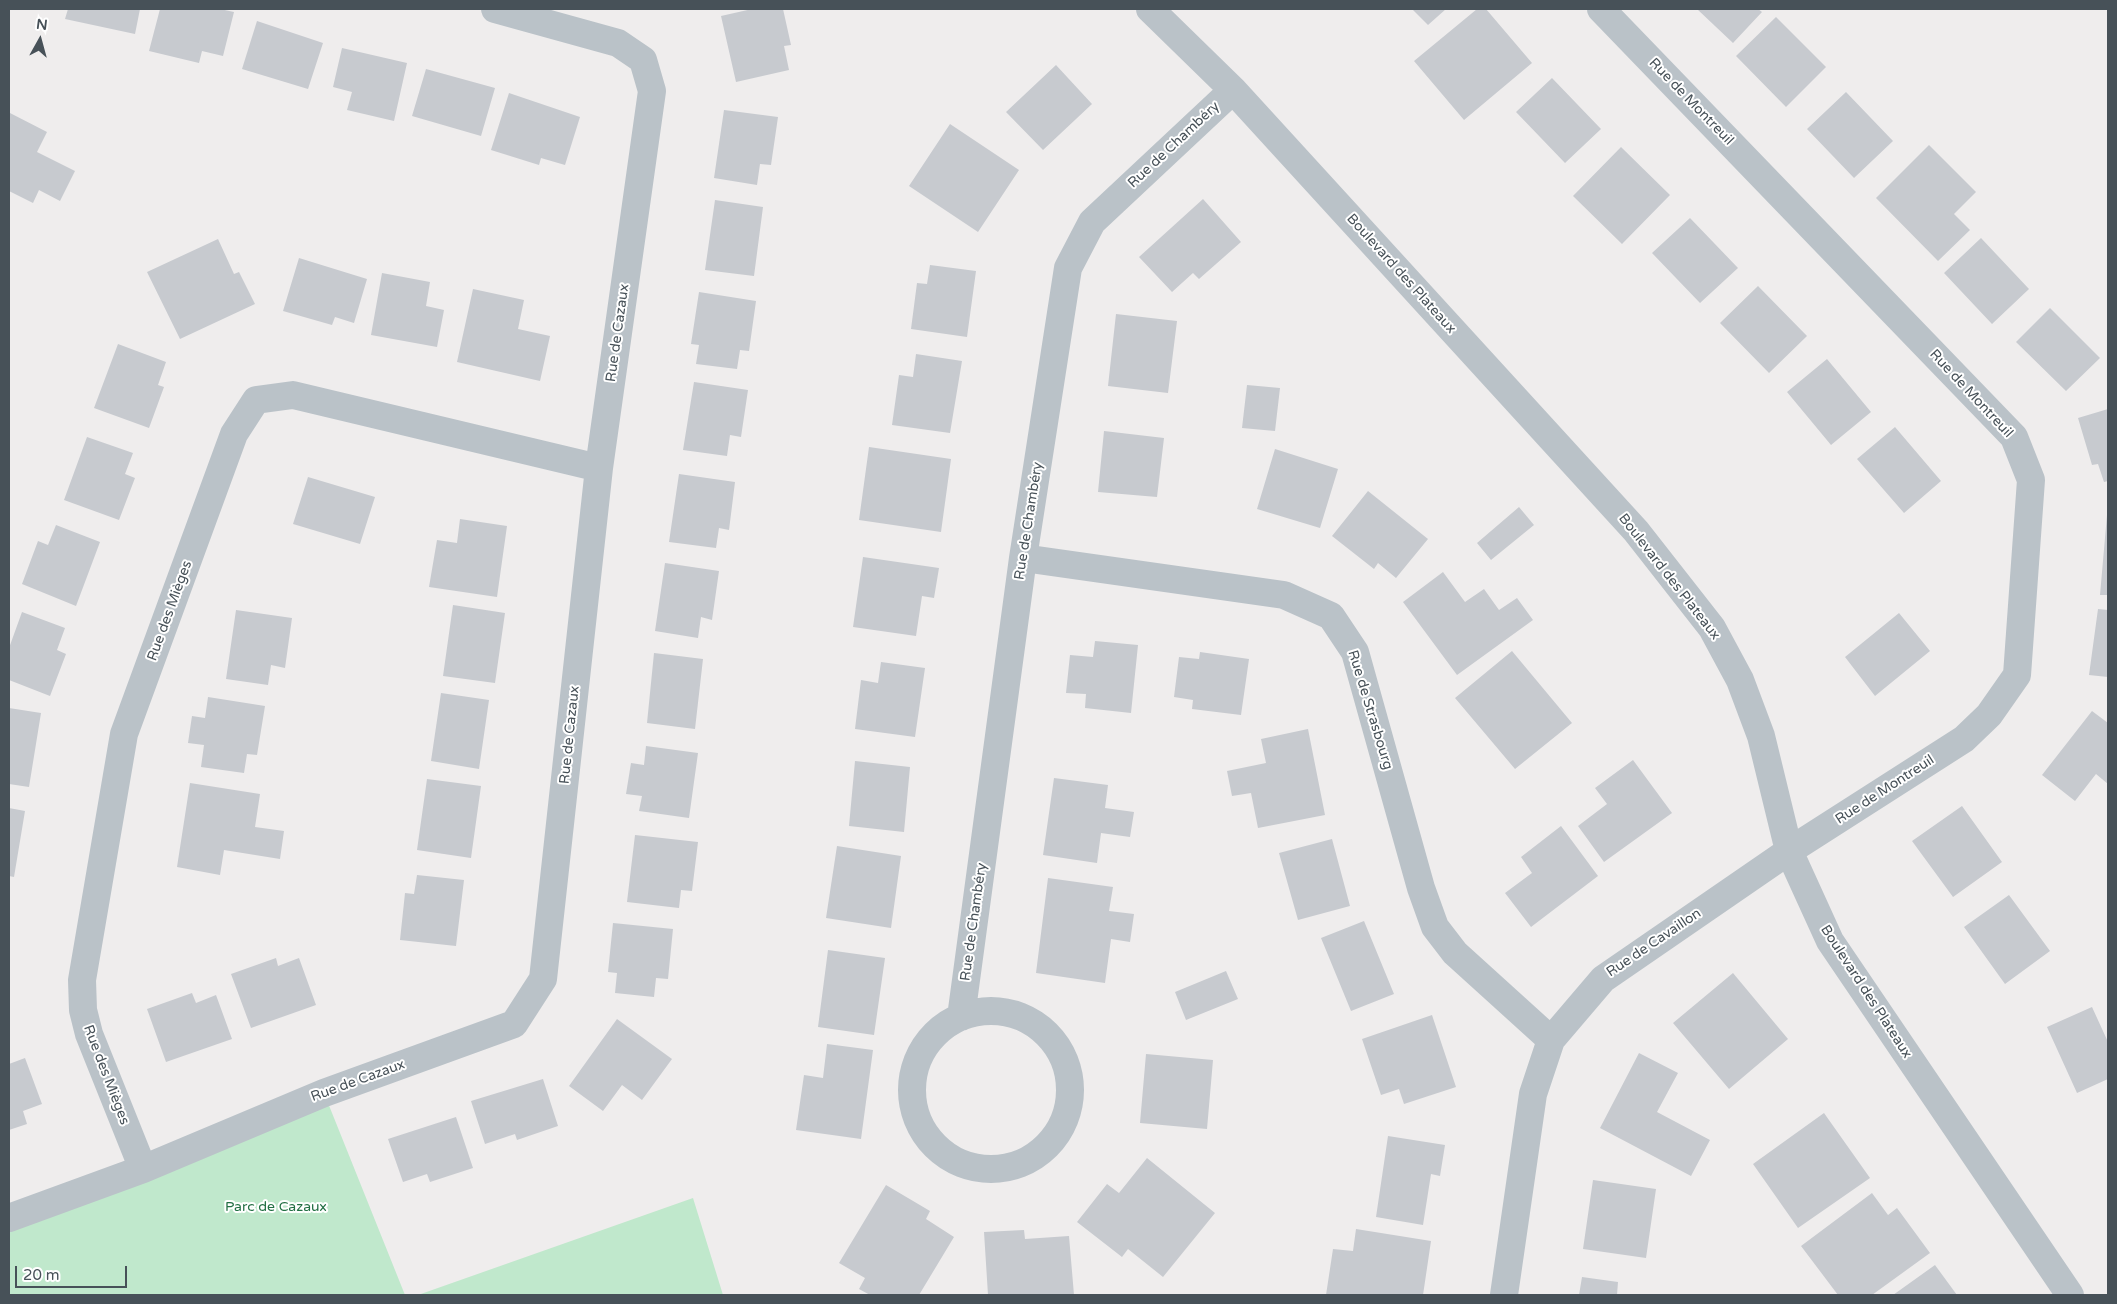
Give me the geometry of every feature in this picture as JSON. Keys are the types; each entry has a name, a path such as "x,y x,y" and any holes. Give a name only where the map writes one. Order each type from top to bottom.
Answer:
{"street":[{"name":"Rue de Cazaux","path":"9,1218 143,1169 324,1093 514,1024 543,978 599,468 652,91 643,60 618,43 494,9"},
{"name":"Boulevard des Plateaux","path":"1150,9 1233,90 1636,532 1712,628 1740,680 1761,736 1789,851 1830,941 2070,1295"},
{"name":"Rue de Montreuil","path":"1601,9 2014,437 2032,480 2017,675 1990,715 1964,739 1789,851"},
{"name":"Rue de Chambéry","path":"961,1017 1023,558 1068,268 1092,222 1233,90"},
{"name":"Rue des Mièges","path":"143,1169 89,1034 83,1010 82,980 124,734 234,434 256,400 293,396 599,468"},
{"name":"Rue de Strasbourg","path":"1023,558 1284,595 1331,616 1355,652 1422,888 1435,927 1455,952 1551,1040"},
{"name":"Rue de Cavaillon","path":"1504,1295 1532,1094 1551,1040 1603,979 1789,851"},
{"path":"986,1011 1012,1013 1035,1024 1048,1035 1054,1041 1066,1064 1071,1089 1067,1115 1055,1137 1036,1155 1013,1166 986,1169 961,1163 938,1148 921,1128 913,1103 912,1076 921,1051 938,1030 961,1017 986,1011"}],"green space":[{"name":"Parc de Cazaux","path":"324,1093 405,1295 9,1295 9,1225"},
{"path":"693,1198 723,1295 418,1295"}],"building":[{"path":"68,9 140,9 135,34 65,19"},
{"path":"160,9 220,9 234,12 223,56 202,51 199,63 149,51"},
{"path":"752,9 783,9 791,45 784,46 789,70 736,82 721,16"},
{"path":"1412,9 1446,9 1428,25"},
{"path":"1477,9 1486,9 1532,63 1464,120 1414,61"},
{"path":"1697,9 1758,9 1762,12 1733,43"},
{"path":"1776,17 1826,67 1786,107 1736,56"},
{"path":"257,21 323,43 308,89 242,69"},
{"path":"342,48 407,63 394,121 347,110 352,92 333,87"},
{"path":"1056,65 1092,104 1043,150 1006,112"},
{"path":"426,69 495,88 481,136 412,116"},
{"path":"1552,78 1601,129 1565,163 1516,112"},
{"path":"1846,92 1893,141 1854,178 1807,129"},
{"path":"509,93 580,117 565,165 541,158 539,165 491,150"},
{"path":"724,110 778,117 771,165 760,164 757,185 714,178"},
{"path":"10,113 47,132 37,152 75,171 60,201 39,190 33,203 9,191"},
{"path":"950,124 1019,170 978,232 909,186"},
{"path":"1929,145 1976,192 1954,214 1970,230 1938,261 1876,198"},
{"path":"1621,147 1670,195 1622,244 1573,196"},
{"path":"1203,199 1241,242 1199,279 1193,273 1172,292 1139,257"},
{"path":"715,200 763,207 754,276 705,270"},
{"path":"1690,218 1738,268 1700,303 1652,253"},
{"path":"1981,238 2029,289 1992,324 1944,273"},
{"path":"218,239 234,274 239,272 255,304 180,339 147,272"},
{"path":"299,258 367,279 354,323 335,317 332,325 283,311"},
{"path":"930,265 976,271 967,337 911,329 917,283 927,284"},
{"path":"382,273 430,282 426,306 444,310 437,347 371,335"},
{"path":"1758,286 1807,336 1769,373 1720,323"},
{"path":"473,289 524,300 518,329 550,336 540,381 457,362"},
{"path":"699,292 756,301 749,351 740,350 737,369 696,364 699,345 691,344"},
{"path":"2050,308 2100,358 2066,391 2016,342"},
{"path":"1116,314 1177,321 1168,393 1108,386"},
{"path":"118,344 166,362 158,385 164,387 149,428 94,408"},
{"path":"916,354 962,361 950,433 892,425 899,375 913,377"},
{"path":"1827,359 1871,412 1831,445 1787,392"},
{"path":"694,382 748,390 741,437 730,435 727,456 683,450"},
{"path":"1247,385 1280,388 1275,431 1242,428"},
{"path":"2108,409 2108,481 2104,482 2098,464 2092,465 2078,418"},
{"path":"1895,427 1941,481 1904,513 1857,459"},
{"path":"1104,431 1164,438 1157,497 1098,492"},
{"path":"87,437 133,453 125,474 135,478 119,520 64,500"},
{"path":"869,447 951,459 941,532 859,520"},
{"path":"1275,449 1338,469 1320,528 1257,509"},
{"path":"679,474 735,482 729,530 719,528 716,548 669,542"},
{"path":"308,477 375,497 360,544 293,524"},
{"path":"1368,491 1428,539 1396,578 1378,563 1374,569 1332,536"},
{"path":"1519,507 1534,525 1491,560 1477,543"},
{"path":"2107,515 2108,595 2100,595"},
{"path":"460,519 507,526 497,597 429,587 437,540 457,543"},
{"path":"56,525 100,542 76,606 22,584 38,541 48,545"},
{"path":"863,557 939,568 934,598 922,596 916,636 853,627"},
{"path":"665,563 719,571 712,620 701,617 698,638 655,631"},
{"path":"1443,572 1465,602 1484,589 1499,610 1517,598 1533,620 1457,675 1403,602"},
{"path":"453,605 505,613 495,683 443,676"},
{"path":"2098,609 2108,610 2108,677 2089,675"},
{"path":"236,610 292,618 285,668 271,665 268,685 226,679"},
{"path":"22,612 65,628 57,650 66,654 50,696 9,680 9,648"},
{"path":"1899,613 1930,651 1875,696 1845,657"},
{"path":"1095,641 1138,645 1131,713 1085,708 1086,694 1066,693 1070,655 1093,657"},
{"path":"1512,651 1572,723 1515,769 1455,698"},
{"path":"1200,652 1249,659 1241,715 1192,709 1193,700 1174,697 1179,657 1199,659"},
{"path":"654,653 703,659 695,729 647,723"},
{"path":"881,662 925,668 915,737 855,729 861,680 878,683"},
{"path":"441,693 489,700 479,769 431,761"},
{"path":"208,697 265,706 257,755 247,754 244,773 201,767 204,745 188,743 192,716 205,718"},
{"path":"9,708 41,713 29,787 9,784"},
{"path":"2092,711 2108,723 2108,784 2096,774 2075,801 2042,775"},
{"path":"1308,729 1325,815 1258,828 1251,793 1232,796 1227,771 1266,763 1261,739"},
{"path":"646,746 698,753 689,818 639,811 642,796 626,794 631,763 644,765"},
{"path":"1633,760 1672,813 1604,862 1578,826 1607,804 1595,788"},
{"path":"855,761 910,767 904,832 849,826"},
{"path":"1054,778 1108,785 1105,808 1134,812 1130,837 1101,833 1097,863 1043,855"},
{"path":"427,779 481,786 471,858 417,850"},
{"path":"190,783 260,794 255,827 284,831 280,859 224,850 220,875 177,867"},
{"path":"1962,806 2002,862 1953,897 1912,841"},
{"path":"9,808 25,811 14,877 9,876"},
{"path":"1561,826 1598,876 1531,927 1505,893 1532,873 1521,857"},
{"path":"635,835 698,842 692,891 681,890 679,908 627,902"},
{"path":"1332,839 1350,906 1298,920 1279,853"},
{"path":"837,846 901,856 891,928 826,918"},
{"path":"417,875 464,880 456,946 400,940 405,893 414,894"},
{"path":"1048,878 1113,887 1109,911 1134,914 1130,942 1111,939 1105,983 1036,973"},
{"path":"2009,895 2050,951 2005,984 1964,927"},
{"path":"1364,921 1394,994 1351,1011 1321,938"},
{"path":"613,923 673,929 668,979 656,978 654,997 615,993 617,973 608,972"},
{"path":"828,950 885,958 874,1035 818,1027"},
{"path":"276,958 278,966 299,958 316,1005 251,1028 231,974"},
{"path":"1226,971 1238,999 1186,1020 1175,992"},
{"path":"1733,973 1788,1039 1729,1089 1673,1023"},
{"path":"192,993 196,1003 216,995 232,1039 166,1062 147,1009"},
{"path":"2092,1007 2108,1042 2108,1079 2077,1093 2047,1027"},
{"path":"1432,1015 1456,1087 1404,1104 1399,1089 1381,1095 1362,1039"},
{"path":"617,1019 672,1059 642,1100 622,1085 603,1111 569,1086"},
{"path":"827,1044 873,1050 861,1139 796,1130 804,1075 823,1078"},
{"path":"1639,1053 1678,1073 1657,1112 1710,1140 1691,1176 1600,1128"},
{"path":"1146,1054 1213,1060 1207,1129 1140,1123"},
{"path":"25,1058 42,1104 23,1111 27,1124 9,1130 9,1064"},
{"path":"543,1079 558,1126 517,1140 515,1134 485,1144 471,1101"},
{"path":"1824,1113 1870,1178 1798,1228 1753,1164"},
{"path":"456,1117 473,1168 430,1182 427,1174 403,1182 388,1139"},
{"path":"1388,1136 1445,1145 1440,1176 1431,1174 1423,1225 1376,1217"},
{"path":"1147,1158 1215,1213 1163,1277 1128,1249 1122,1257 1077,1222 1107,1184 1119,1193"},
{"path":"1593,1180 1656,1189 1646,1258 1583,1249"},
{"path":"886,1185 930,1211 926,1219 954,1237 919,1295 870,1295 859,1289 865,1278 839,1263"},
{"path":"1872,1193 1888,1215 1897,1208 1930,1253 1872,1295 1838,1295 1801,1246"},
{"path":"1356,1229 1431,1241 1423,1295 1326,1295 1333,1249 1353,1251"},
{"path":"1024,1230 1025,1239 1069,1236 1074,1295 988,1295 984,1232"},
{"path":"1935,1265 1957,1295 1893,1295"},
{"path":"1582,1277 1618,1282 1617,1295 1579,1295"}]}
